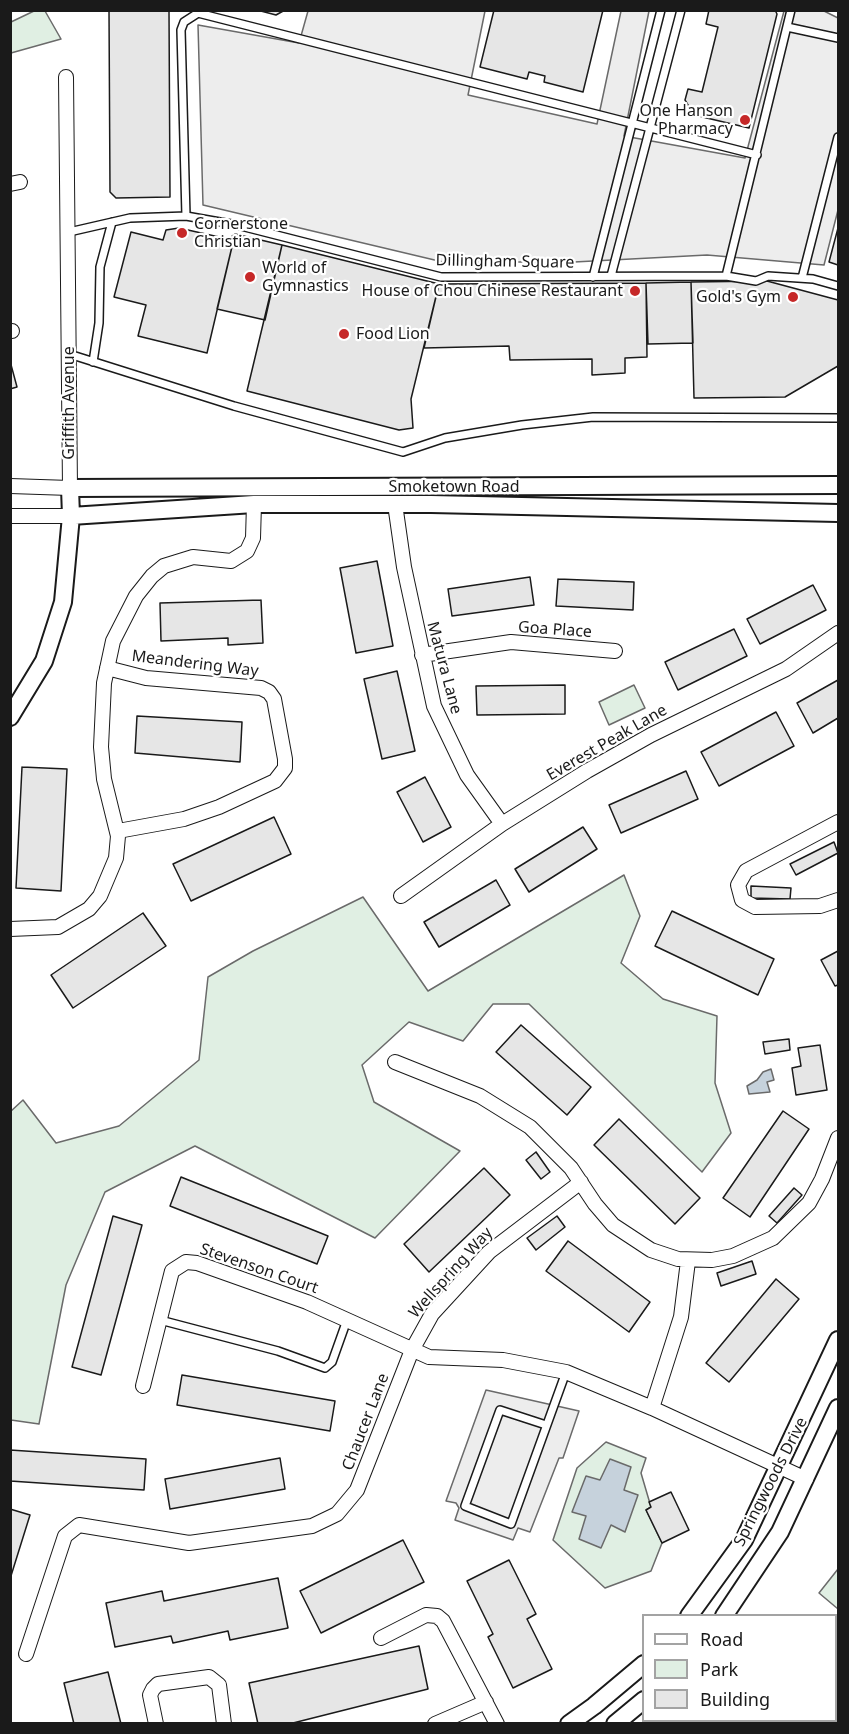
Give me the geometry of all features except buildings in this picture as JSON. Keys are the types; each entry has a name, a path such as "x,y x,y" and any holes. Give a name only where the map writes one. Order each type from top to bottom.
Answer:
{"street":[{"name":"Griffith Avenue","path":"10,717 29,690 54,637 67,577 71,516 66,77"},
{"name":"Smoketown Road","path":"70,488 838,485"},
{"path":"10,486 70,488"},
{"name":"Smoketown Road","path":"71,516 254,504 395,504 838,513"},
{"path":"10,929 58,927 73,920 89,909 108,881 116,858 118,831 104,779 101,715 107,668 123,617 152,576 178,560 193,557 231,561 241,557 252,543 254,504"},
{"name":"Matura Lane","path":"395,504 404,567 434,706 448,741 467,775 502,824"},
{"path":"10,516 71,516"},
{"name":"Everest Peak Lane","path":"401,896 502,824 587,771 651,735 786,669 838,633"},
{"name":"Goa Place","path":"422,655 511,642 615,651"},
{"name":"Meandering Way","path":"107,668 146,678 261,688 269,692 274,699 285,759 285,768 275,781 219,807 184,819 118,831"},
{"path":"838,822 746,871 738,885 742,900 755,907 820,906 838,900"},
{"path":"395,1062 480,1096 506,1110 552,1146 613,1225 631,1239 651,1250 688,1261 733,1256 754,1249 790,1223 808,1203 822,1179 838,1138"},
{"name":"Wellspring Way","path":"411,1350 432,1314 489,1252 581,1182"},
{"path":"652,1408 679,1327 688,1261"},
{"name":"Stevenson Court","path":"143,1386 172,1271 186,1262 197,1263 307,1302 411,1350"},
{"name":"Springwoods Drive","path":"690,1614 744,1540 838,1340"},
{"path":"411,1350 444,1359 503,1360 566,1372 652,1408 806,1479"},
{"name":"Chaucer Lane","path":"26,1654 65,1536 79,1525 189,1543 312,1526 337,1514 357,1490 411,1350"},
{"name":"Springwoods Drive","path":"725,1614 768,1552 806,1479 838,1408"},
{"path":"381,1638 426,1615 437,1616 443,1621 497,1724"},
{"path":"569,1724 594,1707 642,1666"},
{"path":"156,1724 150,1695 158,1684 209,1677 219,1685 224,1724"},
{"path":"435,1724 486,1702"},
{"path":"615,1724 642,1702"}],"lane":[{"path":"593,277 661,10"},
{"path":"611,276 681,10"},
{"path":"726,276 791,10"},
{"path":"186,216 181,30 184,22 198,13 757,155"},
{"path":"787,27 838,38"},
{"path":"802,278 838,137"},
{"name":"Dillingham Square","path":"69,232 158,215 186,216 237,225 441,277 726,276 756,281 768,276 802,278 838,286"},
{"path":"93,362 99,323 100,267 112,222"},
{"path":"69,354 234,406 403,452 445,438 522,425 593,417 838,418"},
{"path":"160,1320 278,1351 325,1368 332,1362 347,1320"},
{"path":"546,1425 500,1410 465,1506 511,1524 566,1372"}],"green space":[{"path":"34,11 45,11 61,39 11,53 11,22"},
{"path":"634,685 645,708 609,725 599,702"},
{"path":"624,875 640,916 621,963 663,999 717,1016 715,1083 731,1133 702,1172 529,1004 493,1004 463,1041 409,1022 362,1065 374,1102 460,1151 375,1238 195,1146 105,1192 66,1285 39,1424 11,1420 10,1112 23,1100 56,1143 119,1126 199,1060 208,977 253,951 363,897 428,991"},
{"path":"606,1442 646,1458 641,1473 651,1507 646,1510 662,1543 651,1571 605,1588 553,1540 577,1468"},
{"path":"838,1569 838,1609 819,1593"}],"shaded area":[{"path":"308,11 485,11 468,95 597,124 621,11 649,11 624,136 745,158 784,11 824,11 838,18 838,210 824,265 707,255 574,262 443,262 203,205 198,25 299,43"},
{"path":"771,1069 774,1080 767,1082 770,1092 749,1094 747,1086 757,1080 763,1072"},
{"path":"486,1390 579,1411 563,1458 559,1458 530,1532 518,1528 513,1540 455,1520 459,1508 456,1503 446,1501"},
{"path":"610,1459 631,1467 624,1490 638,1495 625,1532 611,1525 601,1548 579,1539 586,1516 572,1512 586,1476 600,1480"}],"place":[{"name":"One Hanson Pharmacy","path":"745,120"},
{"name":"Cornerstone Christian","path":"182,233"},
{"name":"World of Gymnastics","path":"250,277"},
{"name":"House of Chou Chinese Restaurant","path":"635,291"},
{"name":"Gold's Gym","path":"793,297"},
{"name":"Food Lion","path":"344,334"}]}
